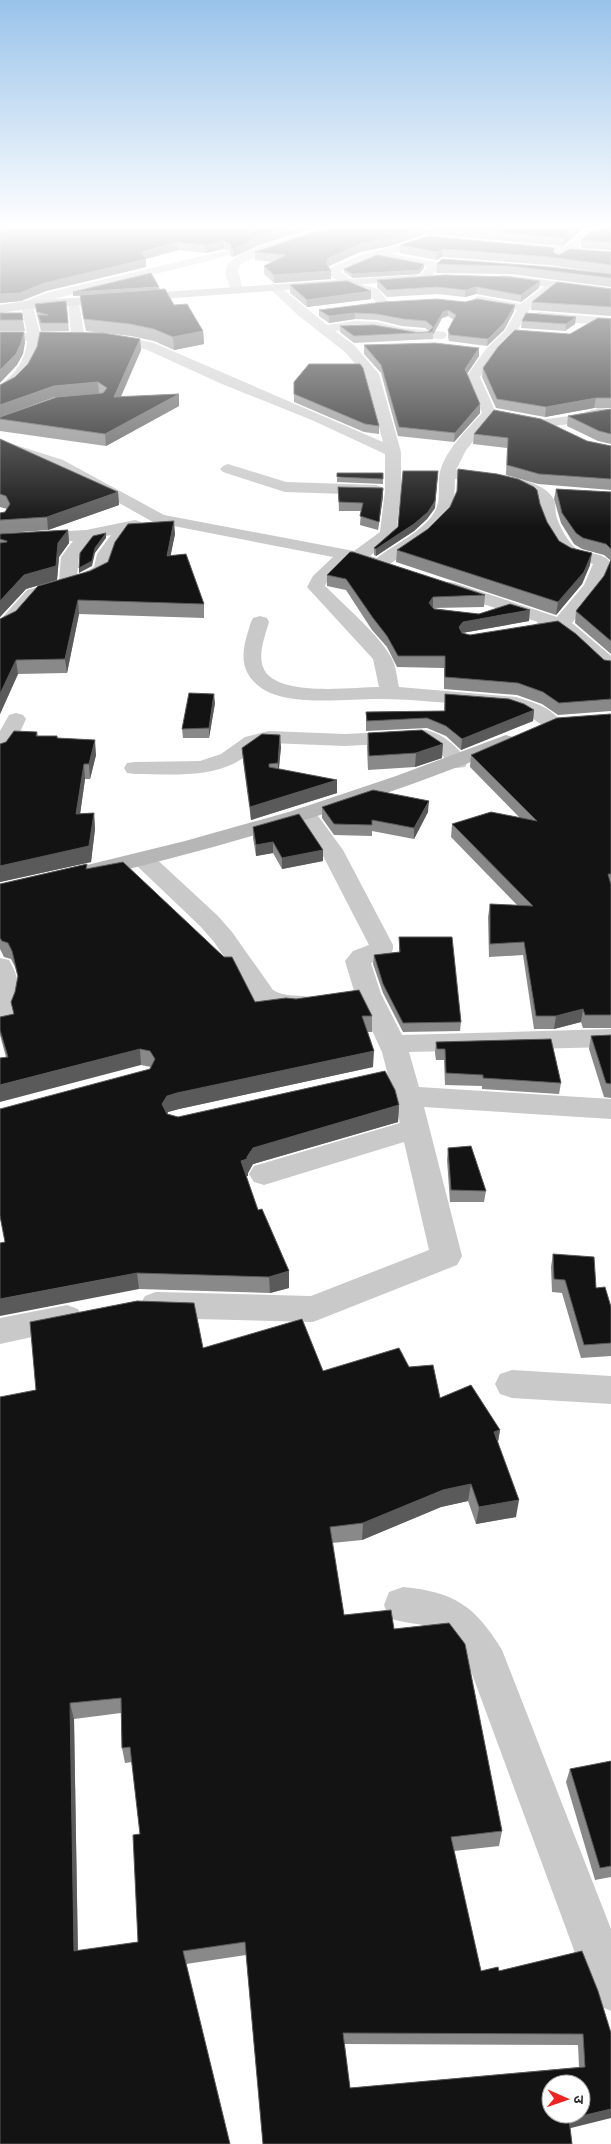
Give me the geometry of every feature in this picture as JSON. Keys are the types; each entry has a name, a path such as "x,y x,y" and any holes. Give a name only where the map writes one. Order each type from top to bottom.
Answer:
{"main road":[{"path":"67,876 143,859 305,814 457,762 559,721"}],"street":[{"path":"0,391 13,383 24,371 32,352 35,335 32,327"},
{"path":"77,327 78,336"},
{"path":"322,327 350,349 372,374 392,452 394,491 388,534 351,556 319,580 316,587 374,647 383,659 390,692"},
{"path":"325,329 344,327"},
{"path":"381,327 444,342"},
{"path":"444,342 447,327"},
{"path":"379,564 432,524 442,513 446,504 448,473 456,454 494,414 473,377 491,352 513,327"},
{"path":"575,333 584,327"},
{"path":"396,331 411,346 444,342"},
{"path":"510,333 529,334"},
{"path":"0,337 35,335 78,336 108,338 149,346 226,381 319,418 392,452"},
{"path":"350,349 368,348"},
{"path":"473,350 491,352"},
{"path":"545,423 578,419 599,412 611,413"},
{"path":"527,419 545,423 568,433"},
{"path":"5,449 58,463 159,519 351,556 398,570"},
{"path":"228,469 285,487 394,491"},
{"path":"448,473 507,482 537,491 556,492"},
{"path":"524,630 561,624 592,586 602,563 598,560 572,553 567,549 550,520 547,502 537,491"},
{"path":"0,540 86,535 159,519"},
{"path":"0,628 16,618 26,599 33,594 67,585 102,570 106,554 124,528"},
{"path":"67,585 70,557 86,535"},
{"path":"435,582 561,624 583,640 611,666"},
{"path":"485,616 510,607"},
{"path":"260,622 254,644 252,666 256,673 270,685 296,692 321,694 390,692 503,702 529,707 559,721"},
{"path":"0,752 16,719"},
{"path":"135,768 202,767 228,758 252,741 269,737 345,740 426,736 450,752 457,762"},
{"path":"305,814 331,850 381,945 381,951 362,957 358,961 350,998"},
{"path":"143,859 209,921 223,937 264,996 274,1003 290,1004 350,998"},
{"path":"0,966 6,1000 0,1017"},
{"path":"129,1306 139,1304 313,1309 446,1256 405,1084 393,1044 350,998"},
{"path":"393,1044 553,1038 611,1038"},
{"path":"373,1078 405,1084 611,1109"},
{"path":"264,1174 416,1128"},
{"path":"0,1331 92,1313"},
{"path":"512,1384 611,1390"},
{"path":"403,1605 424,1606 444,1613 459,1622 476,1643 488,1664 611,1988"}],"building":[{"path":"145,327 201,327 203,331 173,337"},
{"path":"341,327 385,327 418,333 354,336"},
{"path":"450,327 500,327 488,339 450,335 448,330"},
{"path":"582,327 611,327 611,398 596,398 546,407 497,399 483,368 498,347 515,330 570,334"},
{"path":"0,332 24,332 16,354 0,370"},
{"path":"40,332 103,333 140,339 114,397 179,394 105,434 0,419 0,417 57,397 103,393 107,388 98,382 54,386 0,405 0,385 15,377 28,364 37,347"},
{"path":"435,343 479,348 465,369 480,404 455,433 399,427 381,365 364,345"},
{"path":"309,364 360,364 363,368 379,426 365,424 294,394 294,382"},
{"path":"611,409 611,434 599,431 568,416"},
{"path":"494,410 541,419 587,441 611,446 611,479 539,474 507,465 508,438 474,434"},
{"path":"0,439 118,492 47,517 0,520 0,513 5,512 10,504 6,496 0,494"},
{"path":"458,469 497,474 518,479 534,487 537,490 547,522 559,541 571,548 592,553 584,572 558,602 397,550 428,529 450,507 457,491"},
{"path":"403,471 438,471 435,501 428,512 414,524 376,549 374,548 398,527"},
{"path":"337,473 383,473 383,479 337,477"},
{"path":"338,487 383,488 379,522 360,516 363,503 339,502"},
{"path":"556,489 611,492 611,549 606,544 583,538 576,533 562,513"},
{"path":"174,521 167,556 186,554 204,604 78,600 65,659 16,660 0,694 0,619 16,611 38,586 90,571 108,562 115,542 128,524"},
{"path":"68,530 58,543 56,566 24,575 0,601 0,543 7,541 0,539 0,534"},
{"path":"106,533 95,548 92,561 79,568 80,553 93,536"},
{"path":"350,552 485,595 433,597 429,603 434,609 479,614 510,604 530,610 463,622 459,627 462,633 470,635 558,621 576,634 604,660 611,661 611,699 559,703 543,692 518,683 445,677 445,656 398,656 387,636 346,579 327,575"},
{"path":"611,560 611,641 576,611 604,576"},
{"path":"189,693 214,694 209,728 182,729"},
{"path":"445,694 509,699 534,710 462,739 446,726 427,718 367,721 366,712 445,711"},
{"path":"611,714 611,874 608,874 611,885 611,1015 585,1015 583,1009 556,1016 536,1016 524,942 490,944 490,904 533,906 452,824 491,812 537,821 471,755 557,718"},
{"path":"422,730 443,744 416,753 369,756 368,733"},
{"path":"14,731 37,732 36,736 95,740 89,764 84,764 76,814 94,813 89,846 0,866 0,744 6,742"},
{"path":"262,734 280,735 278,763 269,764 269,767 337,780 250,807 242,748"},
{"path":"373,790 429,801 414,828 372,820 372,825 334,824 322,807"},
{"path":"299,814 323,850 282,858 273,842 256,845 253,827"},
{"path":"123,862 224,957 232,957 255,1002 286,998 296,999 359,990 372,1016 362,1016 374,1051 167,1096 162,1104 167,1114 178,1117 385,1071 395,1090 399,1105 253,1148 247,1159 241,1161 258,1210 262,1209 289,1271 269,1277 137,1273 0,1299 0,1243 5,1242 0,1216 0,1109 150,1069 155,1059 150,1051 140,1049 0,1085 0,1058 8,1057 0,1030 0,1017 14,1014 11,1002 18,976 12,951 8,943 0,938 0,884 87,864 86,869"},
{"path":"399,937 452,937 461,1022 403,1023 383,984 374,955 400,952"},
{"path":"611,1035 611,1084 606,1083 591,1036"},
{"path":"551,1039 561,1083 483,1078 483,1075 446,1073 445,1049 437,1049 436,1042"},
{"path":"471,1146 486,1191 451,1190 448,1148"},
{"path":"553,1254 594,1257 596,1288 605,1287 611,1307 611,1343 584,1345 565,1280 554,1279"},
{"path":"137,1301 194,1303 203,1348 302,1319 323,1371 399,1348 409,1367 433,1365 440,1398 471,1385 500,1430 494,1432 519,1500 479,1507 471,1484 443,1490 363,1523 330,1527 344,1615 391,1610 394,1629 449,1623 465,1644 502,1831 451,1837 481,1971 498,1967 499,1971 582,1951 598,1991 611,2033 611,2109 591,2114 591,2074 541,2074 541,2124 570,2124 572,2144 263,2144 245,1942 183,1951 230,2144 0,2144 0,1397 36,1390 30,1322","holes":["121,1698 122,1748 130,1747 140,1834 133,1835 138,1942 74,1951 70,1703","343,2033 583,2034 585,2067 350,2088"]},
{"path":"611,1761 611,1866 600,1868 570,1769"}]}
